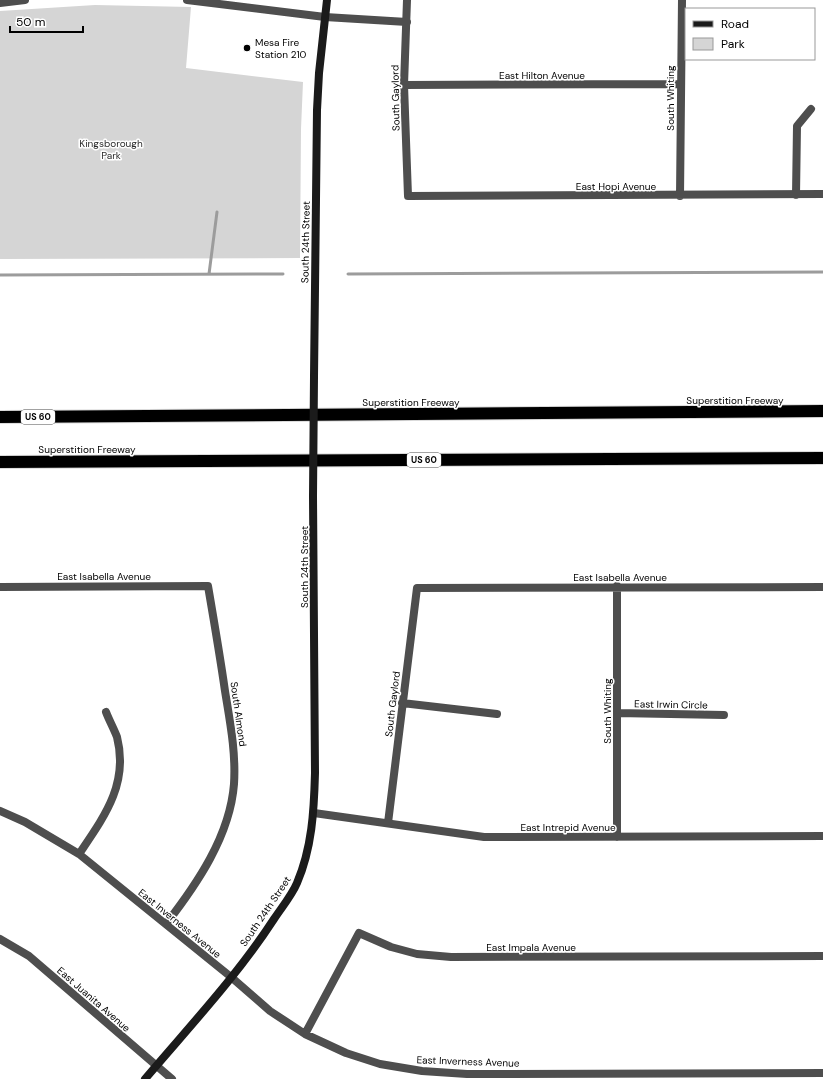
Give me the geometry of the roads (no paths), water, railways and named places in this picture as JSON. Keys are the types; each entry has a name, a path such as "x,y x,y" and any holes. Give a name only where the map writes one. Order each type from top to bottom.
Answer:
{"highway":[{"path":"0,411 75,417"},
{"name":"Superstition Freeway","path":"0,417 823,411"},
{"name":"Superstition Freeway","path":"0,462 823,458"}],"street":[{"path":"0,3 25,0"},
{"path":"187,0 325,17 407,22"},
{"name":"South 24th Street","path":"145,1079 231,977 265,932 297,884 309,846 314,813 313,496 317,110 327,0"},
{"name":"South Gaylord","path":"407,0 404,85 408,196"},
{"name":"South Whiting","path":"680,196 682,0"},
{"name":"East Hilton Avenue","path":"404,85 680,84"},
{"path":"796,194 797,126 811,109"},
{"name":"East Hopi Avenue","path":"408,196 680,196 823,194"},
{"name":"East Isabella Avenue","path":"0,587 208,586"},
{"name":"South Almond","path":"166,924 187,898 208,862 226,820 234,785 234,746 208,586"},
{"name":"South Whiting","path":"617,586 617,837"},
{"name":"East Isabella Avenue","path":"417,588 617,586 823,587"},
{"name":"South Gaylord","path":"388,823 417,588"},
{"path":"402,703 497,714"},
{"path":"79,854 106,813 117,788 120,764 117,737 106,712"},
{"name":"East Irwin Circle","path":"617,713 724,715"},
{"name":"East Inverness Avenue","path":"0,811 25,822 79,854 231,977 270,1011 305,1034 346,1053 380,1064 422,1071 467,1074 823,1073"},
{"name":"East Intrepid Avenue","path":"314,813 484,837 823,836"},
{"name":"East Impala Avenue","path":"305,1034 359,933 392,947 417,954 451,957 823,956"},
{"name":"East Juanita Avenue","path":"0,939 29,956 172,1079"}],"waterway":[{"path":"209,274 217,212"},
{"path":"348,274 823,272"},
{"path":"0,275 283,274"}],"place":[{"name":"Mesa Fire Station 210","path":"247,48"}],"park label":[{"name":"Kingsborough Park","path":"111,148"}]}
